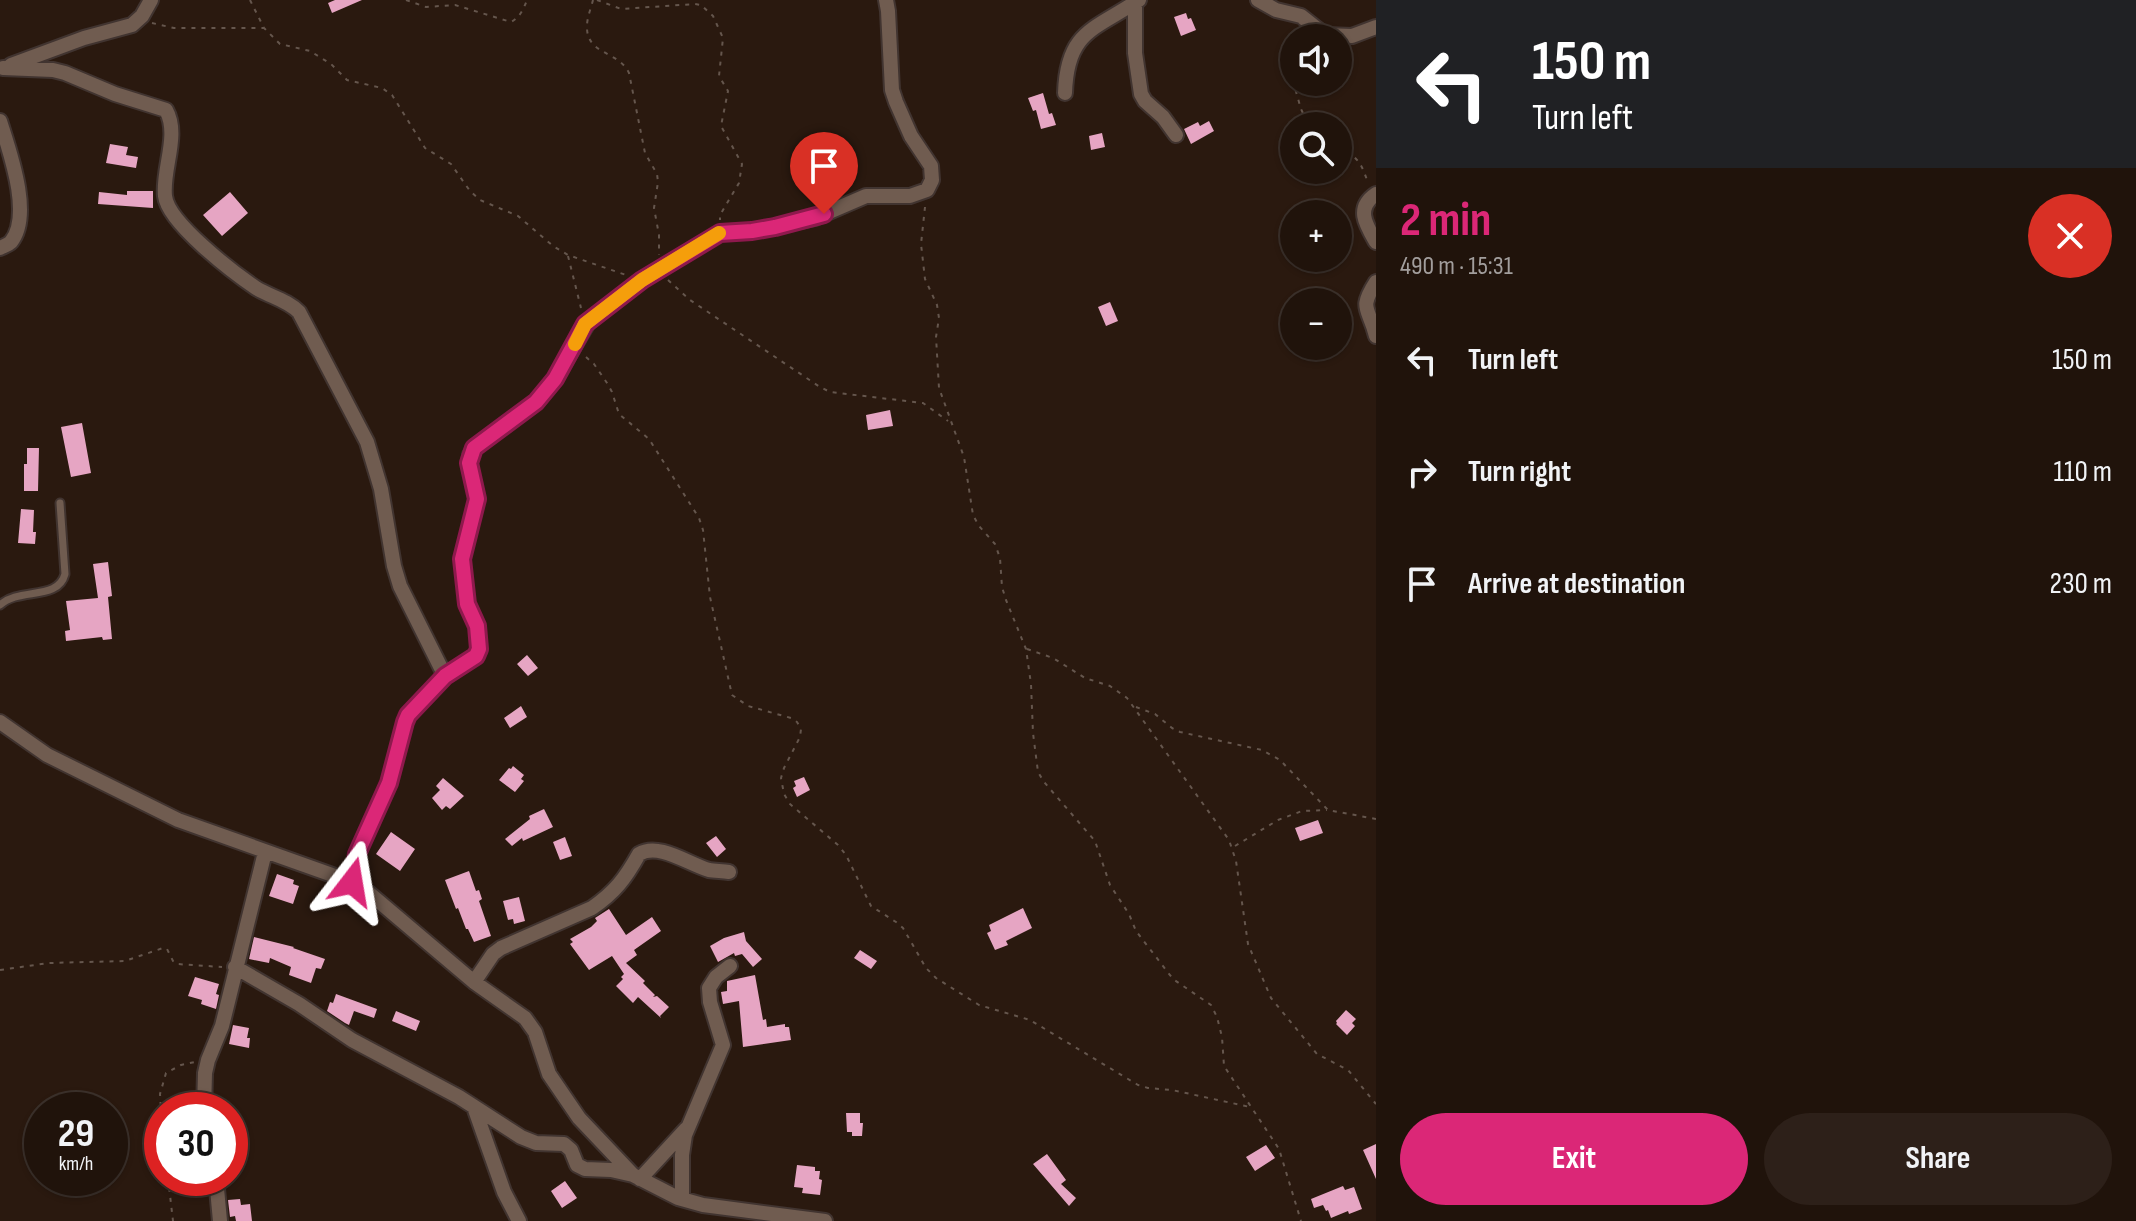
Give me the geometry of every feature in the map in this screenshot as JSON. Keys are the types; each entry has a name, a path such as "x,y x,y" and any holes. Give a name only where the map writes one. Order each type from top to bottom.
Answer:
{"street":[{"path":"2,69 84,38 132,25 139,20 151,0"},
{"path":"352,882 357,854 389,783 405,722 445,676 476,656 479,649 477,626 467,604 462,559 477,499 469,463 474,448 536,402 555,379 585,324 642,280 720,233 752,231 815,218 866,196 910,196 927,190 932,180 931,166 911,136 892,90 886,0"},
{"path":"1258,0 1276,10 1301,16 1325,35 1352,36 1376,27"},
{"path":"1065,93 1066,70 1079,42 1094,27 1137,1"},
{"path":"1137,1 1135,53 1141,94 1176,135"},
{"path":"2,69 53,70 166,110 171,129 165,196 168,209 213,256 255,287 290,303 299,312 367,442 381,489 400,586 445,676"},
{"path":"0,121 16,170 21,218 11,242 0,248"},
{"path":"1374,195 1365,205 1364,217 1376,242"},
{"path":"1376,282 1366,297 1365,305 1376,336"},
{"path":"0,722 47,755 178,820 352,882 376,897 474,982 525,1018 535,1032 549,1074 579,1118 636,1177"},
{"path":"474,982 493,954 501,948 603,901 625,879 639,854 644,851 661,852 711,870 729,872"},
{"path":"204,1092 208,1060 222,1026 265,852"},
{"path":"682,1199 685,1135 723,1045 709,988 716,977 730,966"},
{"path":"235,967 299,1004 365,1048 459,1097 529,1141 564,1144 580,1167 636,1177 682,1199 703,1205 825,1221"},
{"path":"474,1107 504,1192 519,1221"},
{"path":"636,1177 689,1126"},
{"path":"218,1196 220,1221"}],"lane":[{"path":"0,605 13,596 52,590 64,581 60,503"}],"path":[{"path":"250,0 264,28 280,44 310,51 331,64 347,80 382,88 392,95 425,148 451,164 480,200 518,216 568,255 642,280"},
{"path":"406,0 426,7 455,5 511,22 523,11 527,0"},
{"path":"720,233 720,215 739,183 742,164 721,126 728,91 719,76 723,38 713,16 701,5 695,4 621,9 595,0 587,26 589,41 626,65 645,153 657,174 654,208 660,247 657,270 690,300 820,387 830,392 923,403 950,423"},
{"path":"139,20 174,28 264,28"},
{"path":"1352,154 1362,164 1374,195"},
{"path":"927,190 922,252 925,279 937,305 939,318 936,337 939,388 964,457 973,515 995,544 1006,600 1026,649 1038,772 1098,845 1110,885 1136,931 1173,979 1211,1005 1222,1037 1224,1066 1279,1149 1301,1221"},
{"path":"568,255 585,324"},
{"path":"574,347 594,364 612,392 619,414 649,439 699,518 710,597 732,695 748,706 791,718 801,729 781,778 784,794 790,804 838,845 871,906 903,928 926,968 936,978 979,1005 1030,1020 1138,1085 1251,1107"},
{"path":"1026,649 1053,658 1085,678 1110,686 1134,707 1233,848 1248,944 1271,998 1317,1054 1348,1070 1376,1104"},
{"path":"1134,707 1155,714 1180,732 1262,750 1280,760 1328,810"},
{"path":"1233,848 1278,820 1302,811 1328,810 1376,819"},
{"path":"0,970 49,963 125,961 163,948 167,949 173,961 182,965 235,967"},
{"path":"161,1092 166,1073 189,1062 208,1060"},
{"path":"170,1196 173,1221"}],"building":[{"path":"362,0 332,13 328,3"},
{"path":"1186,13 1196,30 1181,36 1174,17"},
{"path":"1043,93 1056,125 1041,129 1036,110 1033,111 1028,98"},
{"path":"1209,121 1214,131 1191,144 1184,129 1198,122 1200,126"},
{"path":"1102,133 1105,147 1091,150 1089,136"},
{"path":"110,144 128,147 126,155 138,157 136,168 106,163"},
{"path":"127,191 153,191 153,208 98,204 99,192 127,195"},
{"path":"230,192 248,213 222,236 203,215"},
{"path":"1110,302 1118,321 1106,326 1098,307"},
{"path":"890,410 893,426 868,430 866,415"},
{"path":"82,423 91,473 71,477 61,427"},
{"path":"27,448 39,448 38,491 24,491"},
{"path":"21,509 34,510 35,544 18,543"},
{"path":"108,562 112,639 103,640 102,637 66,641 65,631 70,630 66,601 98,598 93,564"},
{"path":"527,655 538,668 528,676 517,664"},
{"path":"521,706 527,717 510,728 504,718"},
{"path":"513,766 524,775 521,779 524,781 515,792 499,780"},
{"path":"804,777 810,790 797,797 794,781"},
{"path":"443,778 464,796 450,809 446,806 442,810 432,798 440,790 436,786"},
{"path":"544,809 553,827 523,841 522,838 512,846 505,839 530,819 529,816"},
{"path":"1318,820 1323,833 1300,841 1295,828"},
{"path":"391,832 415,849 400,871 376,854"},
{"path":"716,836 726,849 717,857 706,843"},
{"path":"565,837 572,856 560,860 553,842"},
{"path":"469,871 476,891 479,890 482,899 479,901 491,936 474,942 445,880"},
{"path":"277,874 294,880 293,884 299,886 293,904 269,896"},
{"path":"519,897 525,921 514,924 513,919 508,920 503,901"},
{"path":"1023,908 1032,928 995,950 987,933 991,931 989,925"},
{"path":"609,909 626,935 652,917 661,931 634,950 637,955 626,963 645,981 643,983 655,995 653,997 657,996 669,1007 661,1018 638,997 633,1003 616,986 624,974 612,956 589,970 570,944 573,942 570,939 591,927 597,921 595,918"},
{"path":"744,932 746,941 762,959 753,967 742,954 735,956 734,953 718,962 710,946"},
{"path":"254,937 325,959 321,969 316,968 311,983 289,975 291,967 270,958 269,963 249,959"},
{"path":"860,950 877,961 871,969 854,958"},
{"path":"755,975 763,1020 766,1019 767,1027 785,1024 789,1027 791,1040 743,1047 739,1001 723,1004 721,992 727,991 727,981"},
{"path":"195,977 219,984 216,1009 188,996"},
{"path":"336,994 377,1009 374,1018 354,1011 349,1025 345,1023 327,1011"},
{"path":"1346,1010 1356,1019 1352,1023 1355,1026 1347,1035 1336,1024"},
{"path":"396,1011 420,1021 416,1031 392,1021"},
{"path":"233,1025 249,1028 249,1048 229,1044"},
{"path":"846,1113 860,1113 862,1136 852,1136 852,1132 847,1132"},
{"path":"1376,1144 1376,1179 1363,1150"},
{"path":"1266,1145 1275,1158 1255,1171 1246,1157"},
{"path":"1047,1154 1066,1180 1061,1184 1076,1198 1069,1206 1033,1164"},
{"path":"797,1165 815,1167 815,1171 820,1171 820,1195 802,1193 803,1188 794,1187"},
{"path":"565,1181 577,1198 562,1208 551,1191"},
{"path":"1343,1186 1345,1190 1354,1187 1362,1209 1331,1218 1323,1205 1314,1208 1311,1199"},
{"path":"240,1199 241,1205 250,1204 252,1221 236,1221 235,1216 230,1217 228,1200"}],"slow traffic":[{"path":"575,344 585,324 642,280 719,233"}],"route":[{"path":"352,882 357,854 389,783 408,715 445,676 476,656 479,649 477,626 467,604 462,559 477,499 469,463 474,448 536,402 555,379 585,324 642,280 720,233 775,227 824,214"}]}
